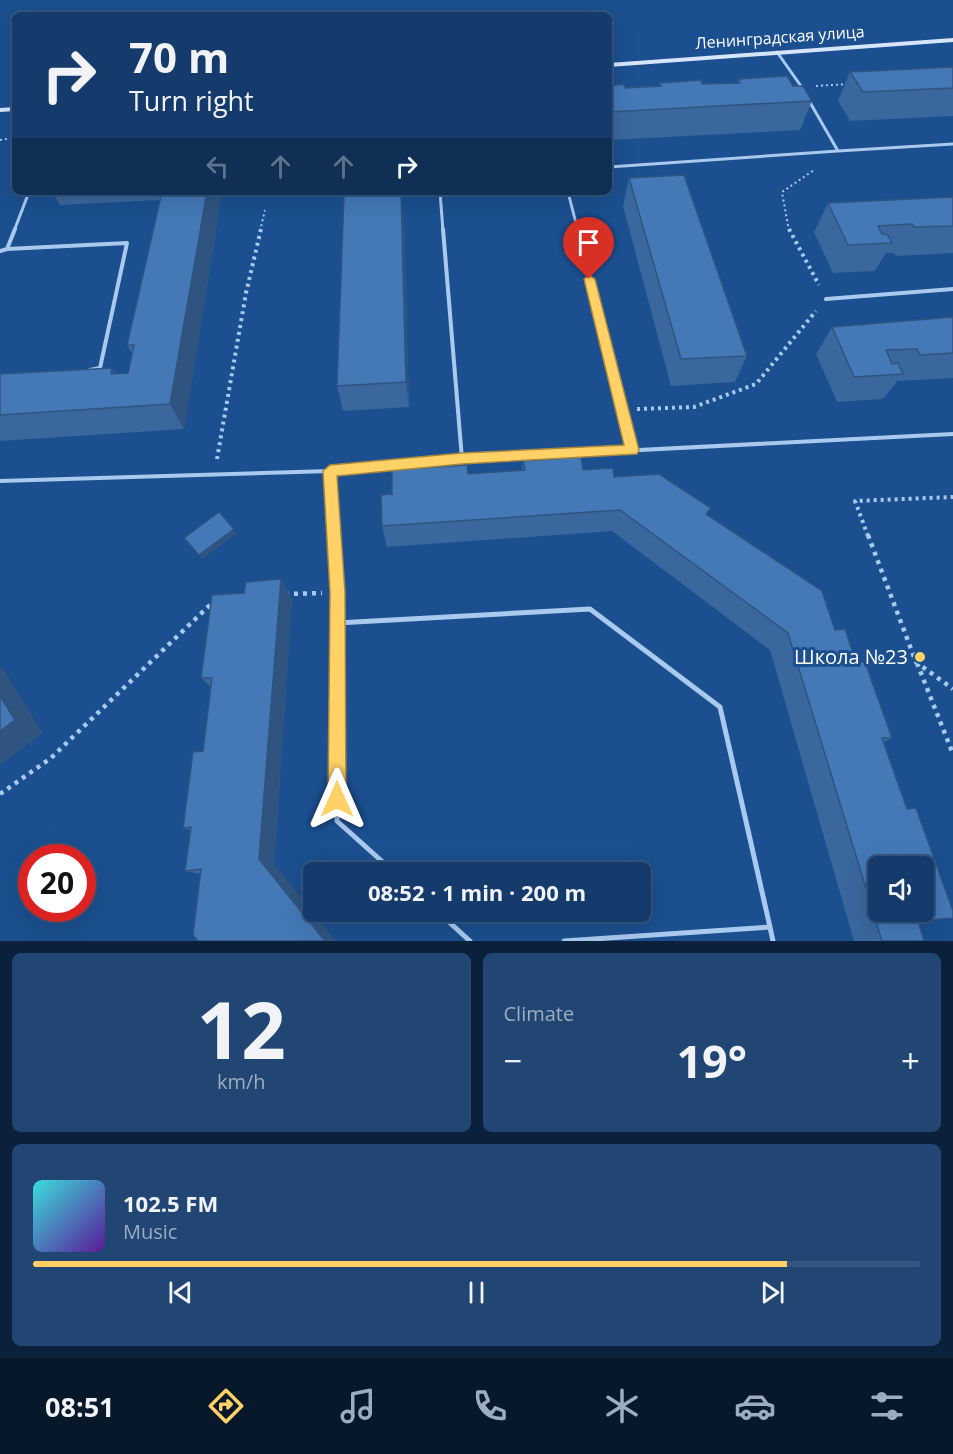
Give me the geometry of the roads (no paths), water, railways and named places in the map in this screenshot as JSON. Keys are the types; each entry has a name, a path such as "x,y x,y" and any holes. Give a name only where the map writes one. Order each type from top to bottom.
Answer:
{"street":[{"name":"Ленинградская улица","path":"612,65 953,40"}],"lane":[{"path":"777,52 801,87 838,151"},
{"path":"612,167 953,144"},
{"path":"7,249 28,195"},
{"path":"440,195 462,459"},
{"path":"569,195 632,450"},
{"path":"0,250 127,243 100,368 78,372"},
{"path":"826,298 953,289"},
{"path":"0,481 330,471 462,459 953,434"},
{"path":"330,471 338,592 337,821 383,862"},
{"path":"337,623 590,609 720,707 773,941"},
{"path":"449,922 470,941"},
{"path":"564,941 770,927"}],"place":[{"name":"Школа №23","path":"920,657"}]}
